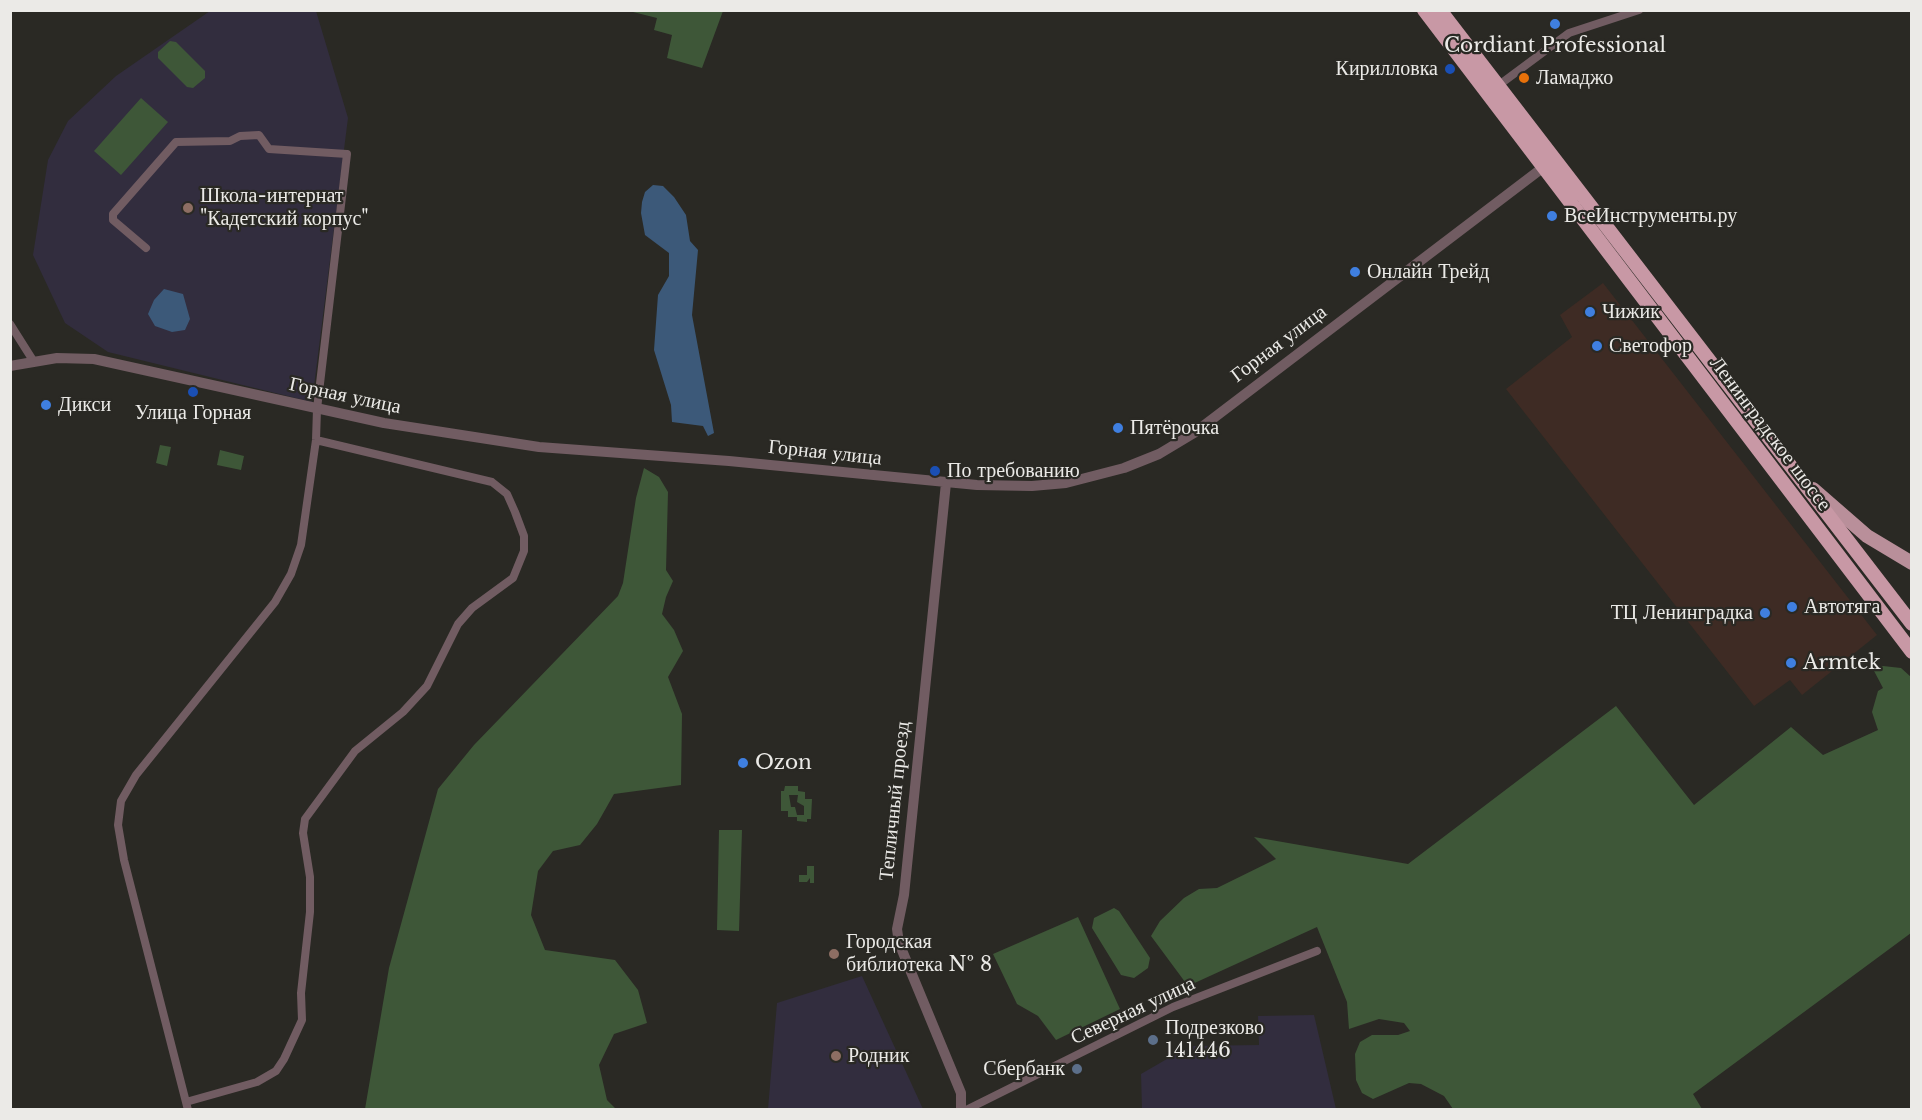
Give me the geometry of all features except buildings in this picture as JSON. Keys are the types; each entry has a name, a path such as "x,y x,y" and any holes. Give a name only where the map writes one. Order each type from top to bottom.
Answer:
{"highway":[{"name":"Ленинградское шоссе","path":"1424,10 1545,166 1911,652"},
{"name":"Ленинградское шоссе","path":"1440,10 1911,624"}],"main road":[{"path":"1798,477 1867,536 1911,563"}],"street":[{"path":"1499,85 1569,33 1639,10"},
{"path":"146,248 113,220 113,214 176,142 230,141 240,136 259,135 269,149 347,154 317,409 316,440 304,526 291,574 274,602 136,776 121,801 118,825 124,860 187,1106 257,1082 276,1071 284,1059 302,1020 301,993 310,912 310,877 303,833 305,819 355,751 403,712 427,686 458,624 472,608 513,578 524,551 524,536 507,494 492,482 316,440"},
{"name":"Горная улица","path":"10,366 57,358 94,358 406,427 539,447 729,461 946,483 1032,486 1066,483 1119,470 1159,454 1194,433 1545,166"},
{"path":"10,324 34,362"},
{"name":"Тепличный проезд","path":"946,483 904,895 897,929 899,943 962,1094 961,1110"},
{"name":"Северная улица","path":"966,1110 1173,1007 1317,951"}],"shaded area":[{"name":"Школа-интернат \"Кадетский корпус\"","path":"210,11 316,11 348,118 312,402 108,352 65,323 33,255 48,160 68,121 116,76"},
{"path":"1603,283 1877,635 1802,695 1790,680 1754,706 1506,389 1572,337 1560,315"},
{"name":"Родник","path":"862,976 923,1109 768,1109 777,1003"},
{"path":"1314,1015 1336,1109 1142,1109 1141,1074 1179,1052 1193,1046 1259,1045 1258,1016"}],"green space":[{"path":"629,11 723,11 702,68 667,58 672,35 654,30 657,18"},
{"path":"170,41 176,42 205,71 205,78 193,88 187,87 158,58 158,52"},
{"path":"141,98 168,122 121,175 94,151"},
{"path":"160,445 171,447 167,466 156,463"},
{"path":"220,450 244,456 241,470 217,465"},
{"path":"644,468 659,477 668,492 666,570 673,581 662,614 674,630 683,651 668,677 682,714 681,785 614,794 597,824 580,845 553,851 538,871 531,915 545,950 615,960 638,990 647,1023 614,1034 599,1065 607,1100 616,1109 365,1109 389,968 438,789 474,745 618,596 623,583 636,498"},
{"path":"1883,666 1901,668 1911,677 1911,933 1693,1094 1702,1109 1453,1109 1444,1096 1421,1084 1409,1083 1373,1099 1362,1093 1356,1080 1355,1054 1360,1042 1372,1035 1398,1035 1410,1031 1404,1023 1379,1019 1349,1029 1347,1002 1317,927 1188,986 1151,936 1160,921 1184,898 1199,889 1217,888 1276,859 1254,837 1408,864 1616,706 1694,805 1791,727 1823,755 1878,730 1872,712 1878,691 1883,688 1873,669"},
{"path":"785,786 798,786 798,791 805,792 805,799 812,799 811,819 807,819 807,822 797,821 797,817 788,817 788,811 781,811 781,791 784,791","holes":["789,795 798,795 797,802 804,806 804,815 797,815 795,807 791,807"]},
{"path":"719,830 742,830 739,931 717,930"},
{"path":"807,866 814,866 814,883 810,883 810,878 807,882 799,882 799,875 807,875"},
{"path":"1114,908 1119,911 1150,958 1148,968 1134,978 1121,975 1092,928 1094,918"},
{"path":"1078,917 1120,1009 1056,1040 1038,1016 1017,1004 993,954"}],"water":[{"path":"653,185 663,186 674,197 686,215 690,241 698,250 692,315 714,433 708,436 703,426 672,422 671,405 654,350 658,295 669,276 669,253 645,235 641,213 642,202 645,192"},
{"path":"164,289 183,294 190,319 185,330 172,332 155,326 148,314 154,300"}],"place":[{"name":"Cordiant Professional","path":"1555,24"},
{"name":"Кирилловка","path":"1450,69"},
{"name":"Ламаджо","path":"1524,78"},
{"name":"Школа-интернат \"Кадетский корпус\"","path":"188,208"},
{"name":"ВсеИнструменты.ру","path":"1552,216"},
{"name":"Онлайн Трейд","path":"1355,272"},
{"name":"Чижик","path":"1590,312"},
{"name":"Светофор","path":"1597,346"},
{"name":"Улица Горная","path":"193,392"},
{"name":"Дикси","path":"46,405"},
{"name":"Пятёрочка","path":"1118,428"},
{"name":"По требованию","path":"935,471"},
{"name":"Автотяга","path":"1792,607"},
{"name":"ТЦ Ленинградка","path":"1765,613"},
{"name":"Armtek","path":"1791,663"},
{"name":"Ozon","path":"743,763"},
{"name":"Городская библиотека № 8","path":"834,954"},
{"name":"Подрезково 141446","path":"1153,1040"},
{"name":"Родник","path":"836,1056"},
{"name":"Сбербанк","path":"1077,1069"}]}
